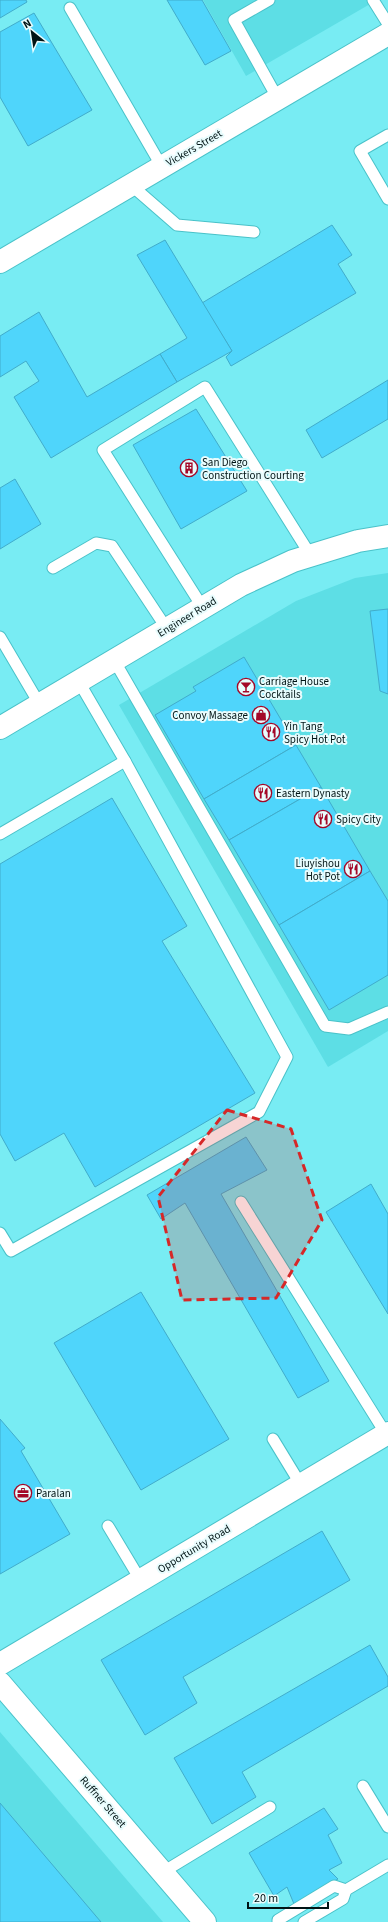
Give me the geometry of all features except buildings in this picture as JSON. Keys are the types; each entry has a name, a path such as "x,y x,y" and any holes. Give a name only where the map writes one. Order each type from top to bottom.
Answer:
{"street":[{"name":"Vickers Street","path":"0,262 388,34"},
{"name":"Engineer Road","path":"0,728 247,582 293,561 358,541 388,536"},
{"name":"Opportunity Road","path":"0,1664 387,1434"},
{"name":"Ruffner Street","path":"0,1683 205,1922"}],"lane":[{"path":"269,0 234,20 278,99"},
{"path":"373,0 388,24"},
{"path":"70,8 162,167"},
{"path":"388,135 360,151 388,199"},
{"path":"131,185 177,225 254,232"},
{"path":"203,608 103,450 205,386 311,556"},
{"path":"53,568 96,543 112,546 167,629"},
{"path":"1,640 40,705"},
{"path":"114,660 325,1026 349,1028 388,1012"},
{"path":"0,1233 11,1251 259,1112 288,1057 125,761 79,682"},
{"path":"0,834 125,761"},
{"path":"241,1202 387,1434"},
{"path":"273,1439 302,1485"},
{"path":"108,1526 141,1581"},
{"path":"363,1786 388,1827"},
{"path":"163,1872 270,1807"},
{"path":"304,1922 343,1898 346,1890 388,1865"},
{"path":"278,1922 278,1920 334,1886 346,1890"}],"highlighted area":[{"path":"227,1110 291,1129 322,1220 276,1298 182,1300 158,1197"}],"shaded area":[{"path":"203,0 377,0 246,76"},
{"path":"388,573 388,1031 328,1067 119,705 296,601 355,578"},
{"path":"0,1732 163,1922 0,1922"}],"place":[{"name":"San Diego Construction Courting","path":"189,468"},
{"name":"Carriage House Cocktails","path":"246,687"},
{"name":"Convoy Massage","path":"261,715"},
{"name":"Yin Tang Spicy Hot Pot","path":"271,732"},
{"name":"Eastern Dynasty","path":"263,793"},
{"name":"Spicy City","path":"323,819"},
{"name":"Liuyishou Hot Pot","path":"353,869"},
{"name":"Paralan","path":"23,1493"}]}
